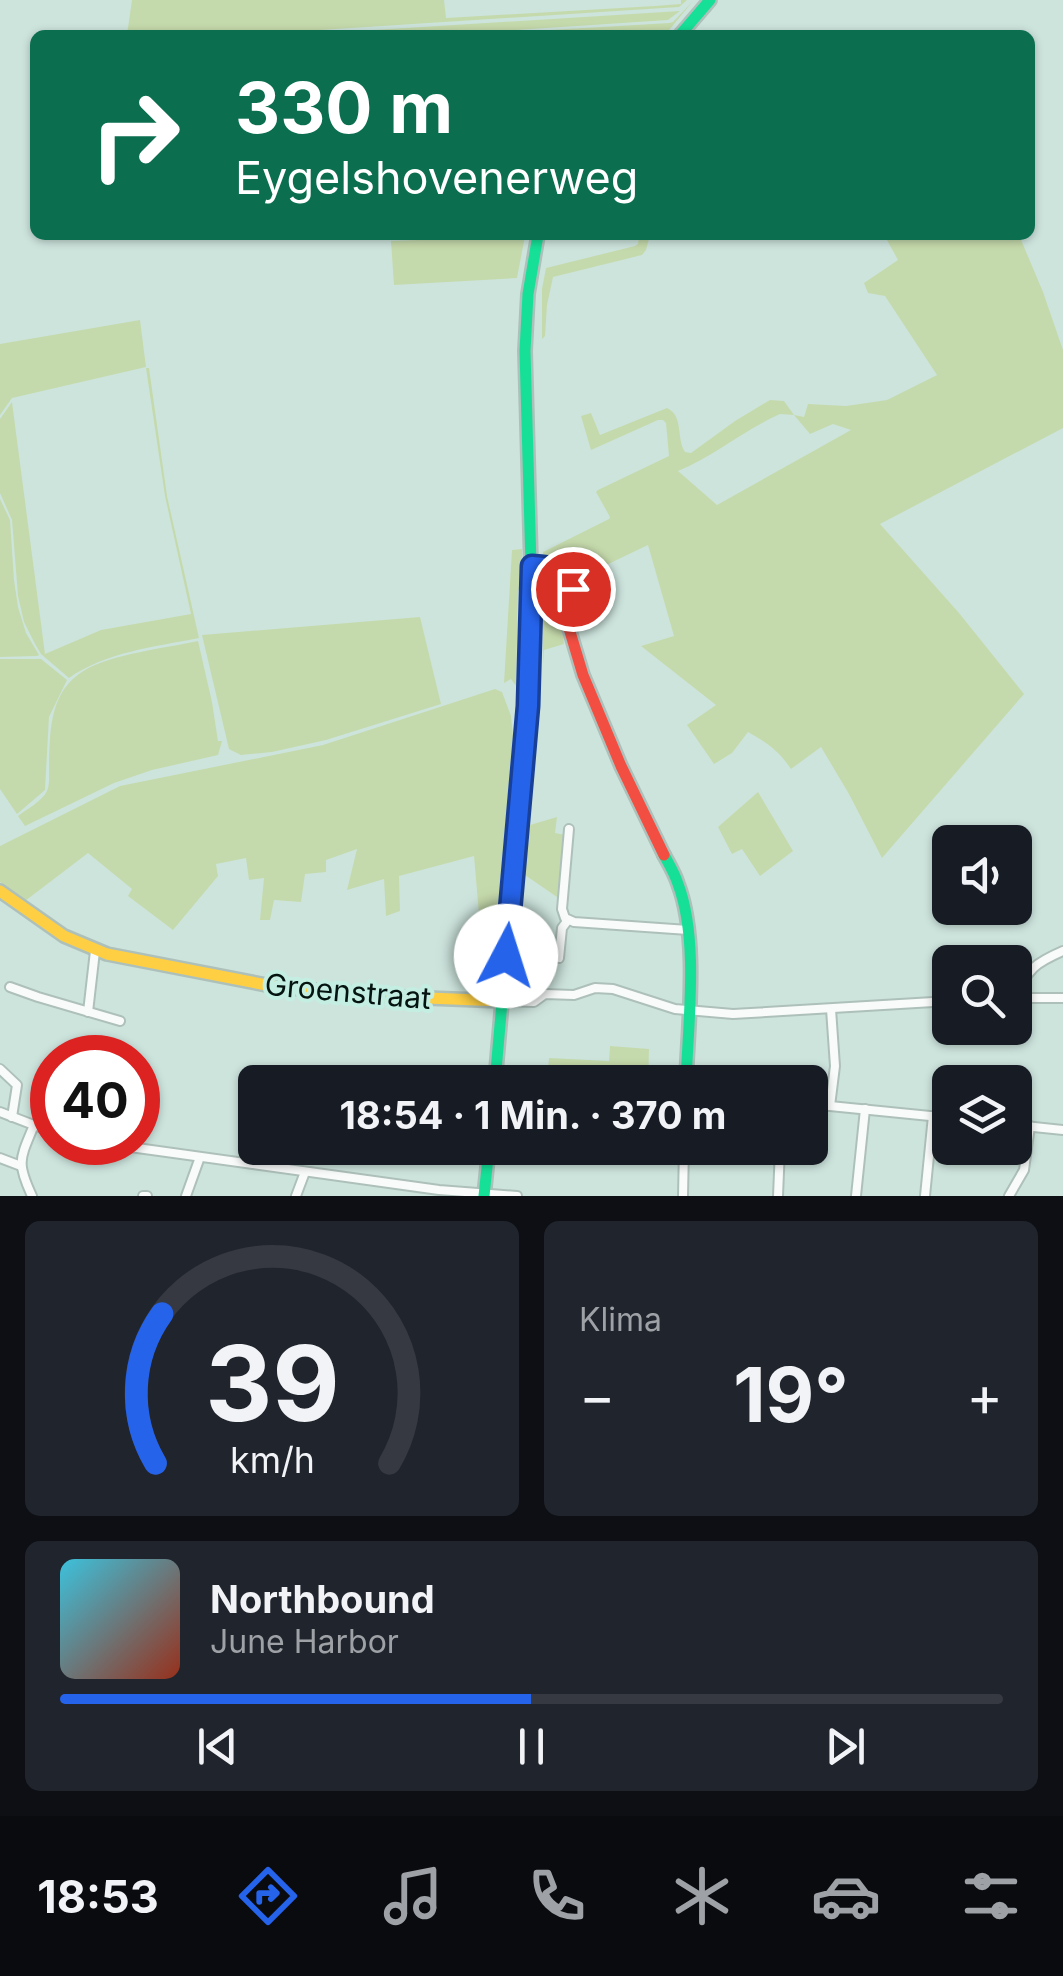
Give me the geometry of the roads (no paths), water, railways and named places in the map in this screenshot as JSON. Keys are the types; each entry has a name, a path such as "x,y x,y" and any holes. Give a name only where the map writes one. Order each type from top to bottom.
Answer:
{"street":[{"path":"684,30 705,2"},
{"path":"496,1065 528,706 532,566 526,351 528,294 537,240"},
{"path":"532,566 557,569 571,583 568,619 572,644 622,772 679,885 688,930 686,1065"},
{"path":"569,830 562,909 568,920 688,930"},
{"name":"Groenstraat","path":"0,891 62,934 94,950 277,987 534,1002 545,994 574,995 595,988 613,989 688,1011 764,1013 932,1001"},
{"path":"559,958 562,928 568,920"},
{"path":"88,1012 94,950"},
{"path":"1032,968 1063,951"},
{"path":"10,986 120,1021"},
{"path":"1032,998 1063,998"},
{"path":"831,1008 835,1066 830,1106 932,1116"},
{"path":"0,1069 17,1085 12,1117"},
{"path":"856,1196 865,1109"},
{"path":"0,1112 30,1124"},
{"path":"1032,1126 1063,1130"},
{"path":"926,1196 932,1127"},
{"path":"30,1137 20,1166 32,1196"},
{"path":"160,1152 439,1190 517,1196"},
{"path":"186,1196 200,1157"},
{"path":"0,1158 20,1166"},
{"path":"484,1195 487,1165"},
{"path":"682,1196 683,1165"},
{"path":"778,1196 779,1165"},
{"path":"1009,1196 1025,1165"},
{"path":"296,1196 305,1172"}]}
